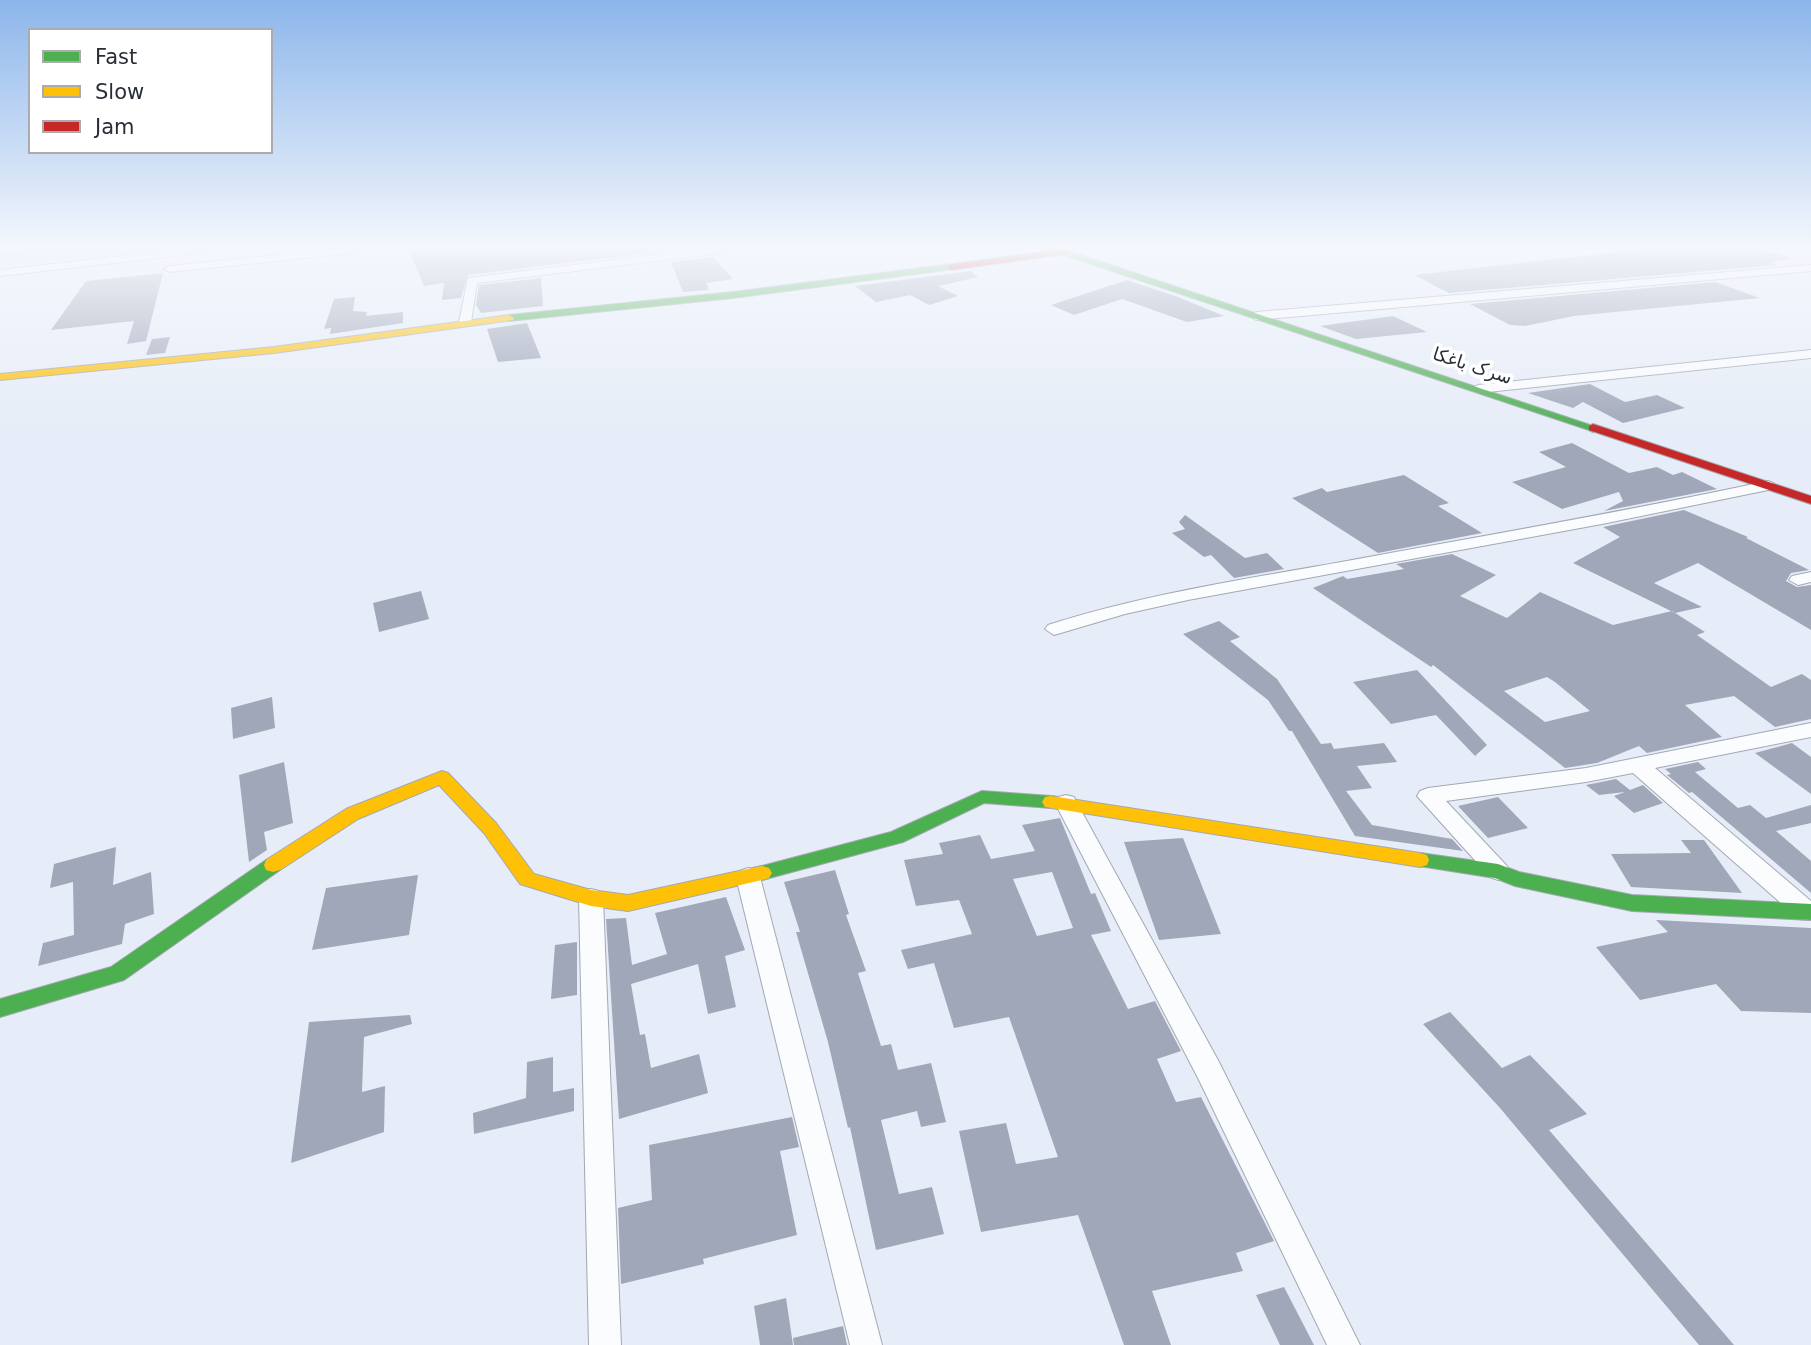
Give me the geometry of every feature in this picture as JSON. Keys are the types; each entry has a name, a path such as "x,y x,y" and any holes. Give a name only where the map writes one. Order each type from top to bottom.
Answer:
{"street":[{"path":"465,323 467,308"},
{"path":"0,377 274,350 465,323 611,308"},
{"name":"سرک باغکا","path":"1231,308 1811,500"},
{"path":"1256,316 1351,308"},
{"path":"1478,390 1811,354"},
{"path":"1054,629 1091,616 1224,588 1661,509 1768,486"},
{"path":"1498,872 1428,796 1586,775 1811,730"},
{"path":"1637,765 1810,912"},
{"path":"0,1009 117,974 237,888 352,814 442,777 490,828 527,879 591,898 628,903 748,877 896,837 982,797 1066,803 1265,837 1498,872 1515,879 1632,903 1810,912"},
{"path":"1066,803 1209,1072 1344,1345"},
{"path":"748,877 866,1345"},
{"path":"591,898 605,1345"}],"building":[{"path":"67,308 154,308 146,341 127,344 134,321 51,330"},
{"path":"331,308 353,308 353,311 367,312 366,316 403,312 403,323 330,334 331,328 324,329"},
{"path":"478,308 527,308 481,313"},
{"path":"1057,308 1096,308 1074,315"},
{"path":"1147,308 1204,308 1224,316 1187,322"},
{"path":"1477,308 1659,308 1574,316 1525,326 1510,325"},
{"path":"1393,316 1427,332 1356,339 1320,326"},
{"path":"527,323 541,358 498,362 487,329"},
{"path":"170,337 165,353 146,355 152,339"},
{"path":"1590,384 1625,402 1657,395 1685,408 1623,423 1583,402 1573,408 1528,393"},
{"path":"1572,443 1629,473 1657,467 1673,475 1682,472 1717,489 1604,511 1623,501 1619,492 1562,509 1512,482 1566,467 1539,452"},
{"path":"1404,475 1449,503 1438,506 1482,533 1378,553 1292,498 1322,488 1327,492"},
{"path":"1684,510 1748,537 1746,538 1809,570 1791,573 1786,581 1797,587 1811,585 1811,630 1698,563 1654,583 1702,607 1675,613 1573,563 1620,537 1603,527"},
{"path":"1185,515 1245,558 1267,553 1284,569 1234,578 1211,555 1204,557 1172,533 1185,529 1179,522"},
{"path":"1452,554 1496,575 1460,596 1507,618 1540,592 1613,625 1672,611 1705,632 1697,635 1771,687 1802,674 1811,680 1811,719 1775,727 1734,696 1685,705 1722,737 1647,753 1639,746 1597,763 1565,768 1433,665 1431,667 1313,588 1343,576 1347,579 1404,569 1396,564","holes":["1547,677 1590,711 1545,722 1504,691"]},
{"path":"421,591 429,619 379,632 373,603"},
{"path":"1219,621 1240,637 1230,641 1277,679 1321,744 1331,743 1334,749 1384,743 1397,762 1357,766 1372,788 1346,791 1372,825 1452,839 1463,851 1355,836 1292,731 1289,731 1268,700 1183,634"},
{"path":"1417,670 1487,745 1475,756 1436,715 1391,724 1353,682"},
{"path":"272,697 275,728 233,739 231,708"},
{"path":"1792,743 1811,757 1811,794 1755,753"},
{"path":"284,762 293,823 264,832 267,850 249,862 239,775"},
{"path":"1698,762 1706,769 1695,772 1738,808 1750,805 1766,818 1811,805 1811,823 1776,831 1811,861 1811,893 1692,792 1689,793 1667,775 1671,774 1665,769"},
{"path":"1616,779 1630,790 1643,785 1663,803 1634,813 1614,796 1625,792 1599,795 1586,785"},
{"path":"1498,797 1528,828 1488,838 1458,806"},
{"path":"1060,818 1091,894 1095,893 1111,931 1091,935 1128,1009 1155,1001 1181,1051 1157,1059 1176,1102 1201,1097 1274,1241 1236,1253 1243,1271 1152,1291 1171,1345 1124,1345 1078,1215 981,1232 959,1131 1006,1123 1016,1164 1058,1157 1009,1017 954,1028 934,963 908,969 901,950 972,934 959,900 916,906 904,860 943,854 939,843 980,835 991,859 1035,851 1022,825","holes":["1052,872 1073,928 1037,936 1013,879"]},
{"path":"1183,838 1221,934 1159,940 1124,842"},
{"path":"1681,840 1704,840 1742,893 1631,887 1611,854 1691,853"},
{"path":"116,847 113,885 151,872 154,914 125,924 122,944 38,966 43,943 74,935 73,882 50,888 54,864"},
{"path":"835,870 849,914 846,915 866,971 858,973 881,1046 891,1044 898,1070 931,1063 946,1122 921,1127 917,1111 881,1120 899,1194 932,1187 944,1234 876,1250 850,1127 848,1128 828,1042 796,932 800,932 784,882"},
{"path":"418,875 409,935 312,950 326,888"},
{"path":"726,897 745,950 725,956 736,1007 708,1014 698,964 631,984 640,1035 645,1034 651,1068 699,1054 708,1093 619,1119 606,919 626,918 632,965 667,954 655,913"},
{"path":"1656,920 1811,928 1811,1013 1741,1011 1716,984 1640,1000 1596,947 1668,932"},
{"path":"577,942 577,995 551,999 555,945"},
{"path":"1450,1012 1502,1068 1530,1055 1587,1114 1549,1130 1734,1345 1699,1345 1500,1108 1423,1024"},
{"path":"410,1015 412,1024 364,1037 362,1092 385,1086 384,1132 291,1163 309,1022"},
{"path":"553,1057 553,1092 574,1088 574,1111 474,1134 473,1113 526,1098 527,1062"},
{"path":"792,1117 799,1147 780,1151 797,1235 703,1259 704,1264 621,1284 618,1208 652,1200 649,1145"},
{"path":"1284,1287 1314,1345 1280,1345 1256,1295"},
{"path":"786,1298 793,1345 760,1345 754,1306"},
{"path":"843,1326 847,1345 794,1345 793,1338"}],"traffic: fast":[{"path":"509,318 609,308"},
{"path":"1232,308 1593,428"},
{"path":"762,873 896,837 982,797 1051,802"},
{"path":"1420,860 1498,871 1515,879 1632,903 1811,912"},
{"path":"0,1008 117,974 273,865"}],"traffic: slow":[{"path":"0,377 274,350 509,318"},
{"path":"273,865 352,814 442,777 490,828 527,879 591,898 628,903 762,873"},
{"path":"1051,802 1420,860"}],"traffic: jam":[{"path":"1593,428 1811,500"}]}
